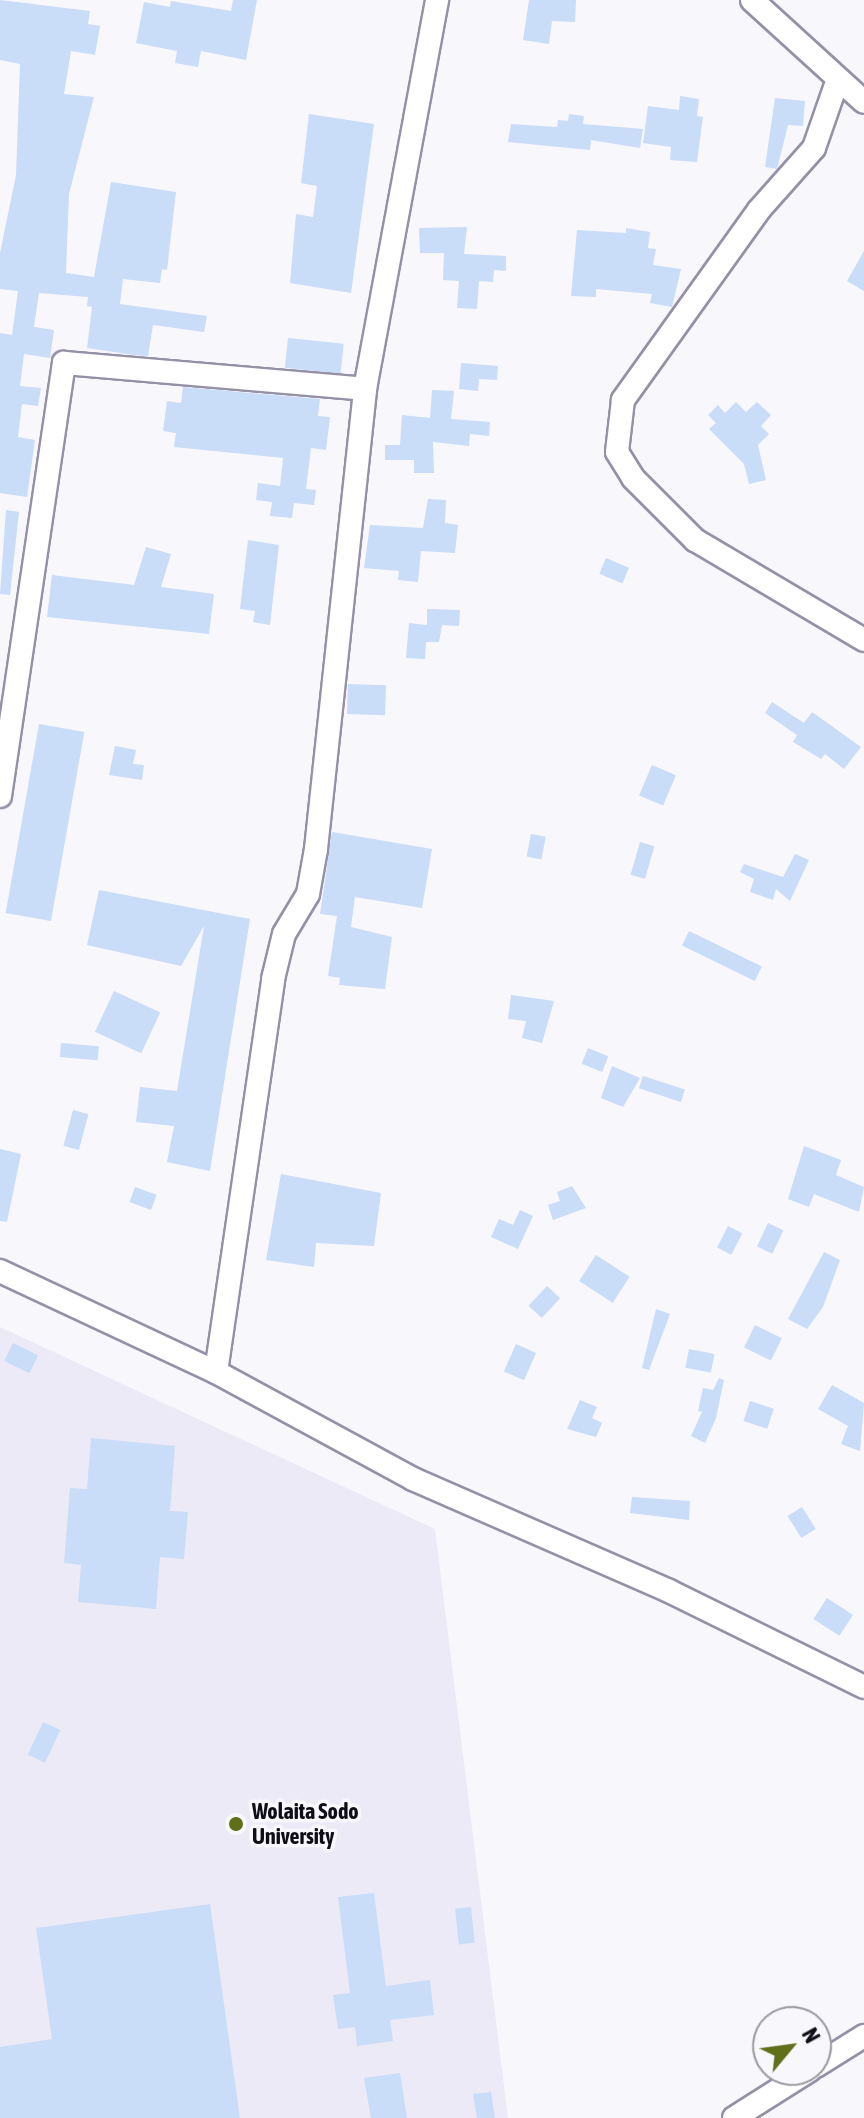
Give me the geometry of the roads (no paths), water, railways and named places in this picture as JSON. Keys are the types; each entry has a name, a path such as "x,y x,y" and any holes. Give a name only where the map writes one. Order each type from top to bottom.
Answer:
{"street":[{"path":"216,1372 273,979 284,934 308,894 316,849 365,389 437,0"},
{"path":"752,0 864,102"},
{"path":"838,79 814,148 759,210 623,400 617,452 633,478 695,540 864,640"},
{"path":"0,796 64,363 365,389"},
{"path":"0,1271 216,1372 413,1479 669,1591 864,1687"},
{"path":"832,2056 864,2036"},
{"path":"734,2118 785,2086"}],"place":[{"name":"Wolaita Sodo University","path":"236,1824"}]}
